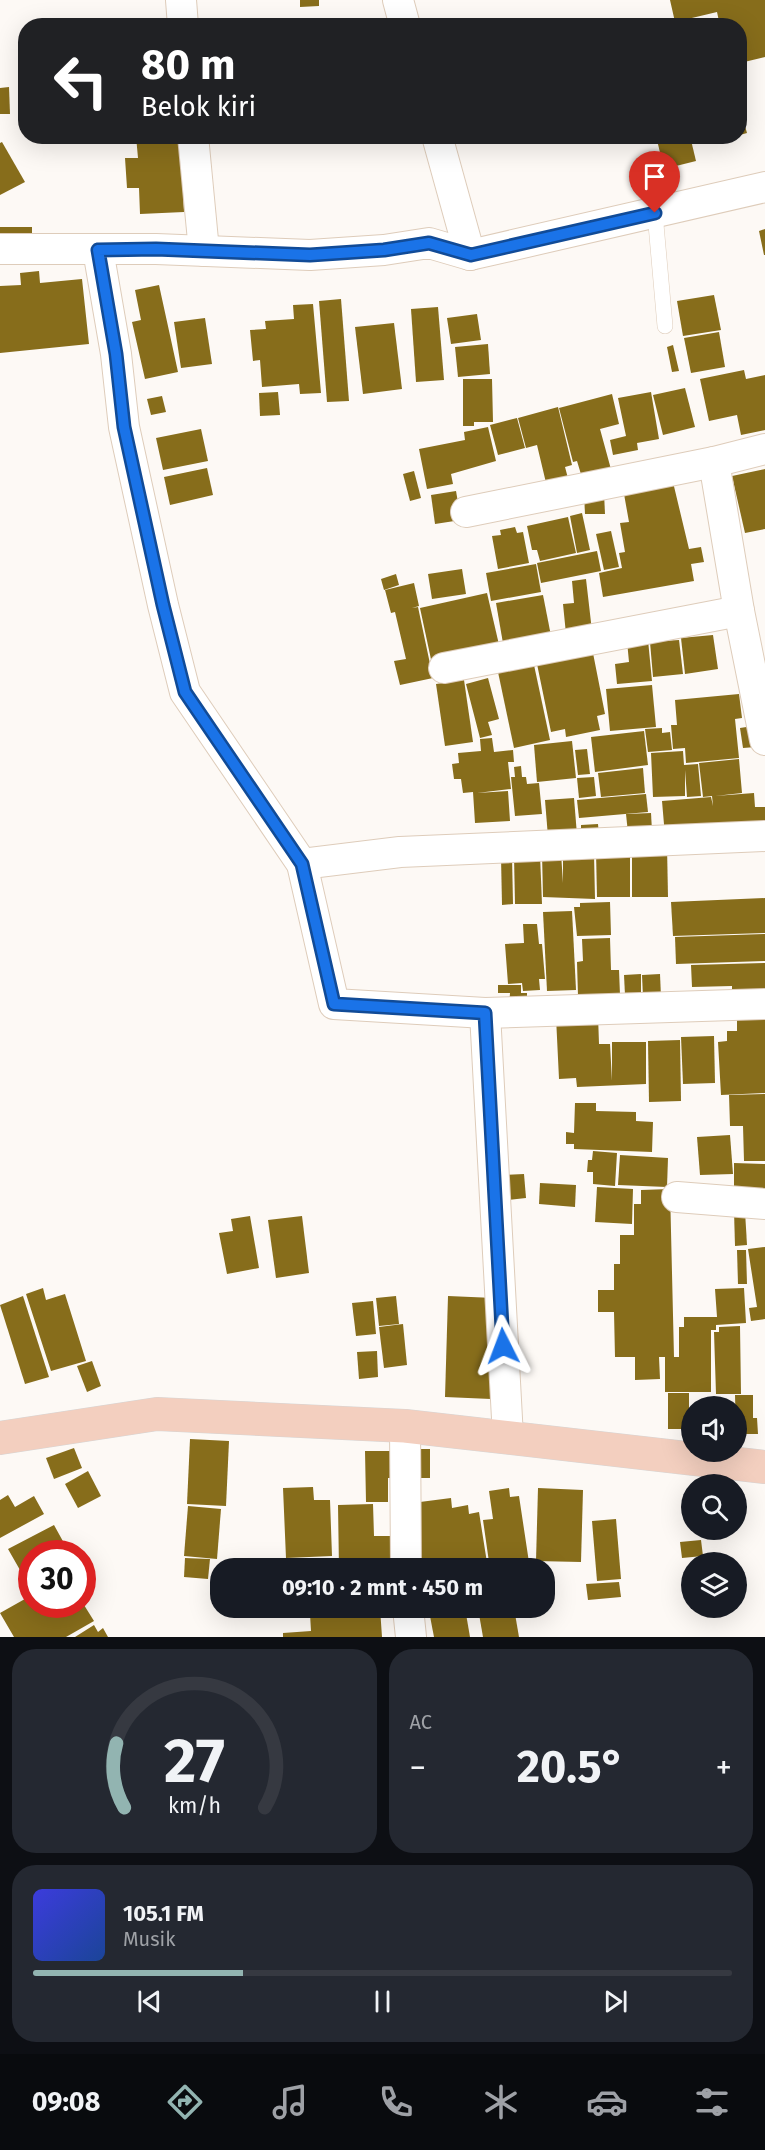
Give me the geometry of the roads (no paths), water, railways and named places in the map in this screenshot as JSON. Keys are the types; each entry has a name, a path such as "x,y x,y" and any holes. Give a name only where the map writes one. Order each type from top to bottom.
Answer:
{"highway":[{"path":"9,1437 157,1414 405,1426 765,1467"}],"street":[{"path":"181,0 182,18"},
{"path":"398,0 403,18"},
{"path":"194,144 204,251"},
{"path":"439,144 471,255"},
{"path":"0,249 204,251 310,255 384,250 429,243 471,255 765,187"},
{"path":"98,250 116,354 124,427 163,605 185,692 302,864 334,1004 485,1013 765,1004"},
{"path":"466,512 714,462 765,449"},
{"path":"714,462 739,611 765,740"},
{"path":"444,668 739,611"},
{"path":"302,864 400,852 765,836"},
{"path":"485,1013 508,1437"},
{"path":"677,1197 765,1204"},
{"path":"405,1426 406,1558"},
{"path":"409,1618 411,1637"}],"lane":[{"path":"655,213 665,326"}]}
